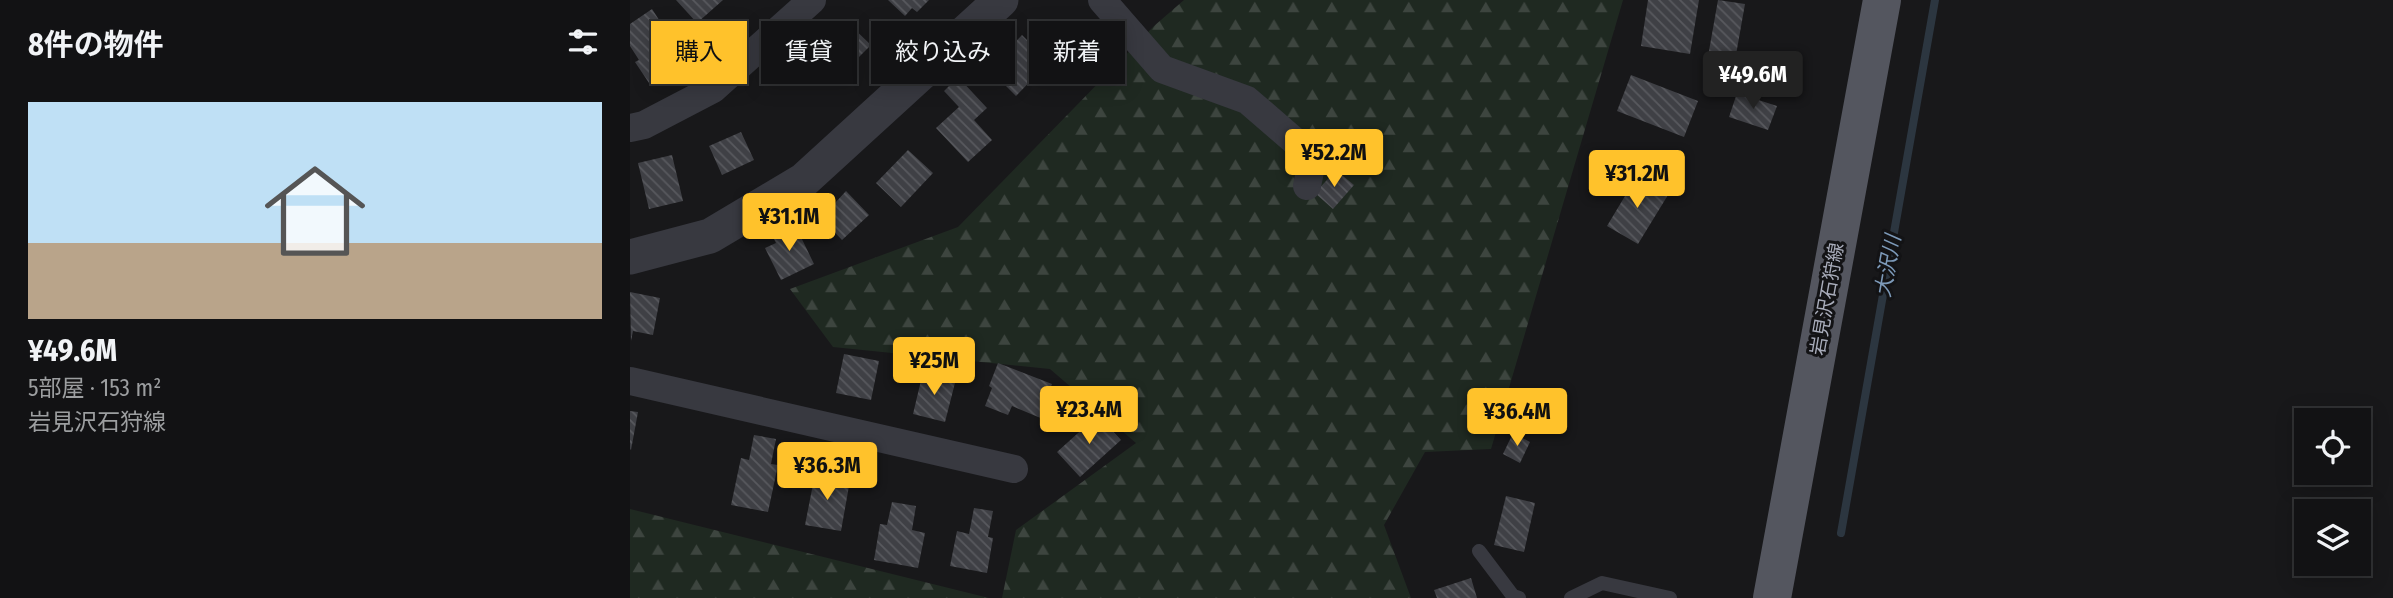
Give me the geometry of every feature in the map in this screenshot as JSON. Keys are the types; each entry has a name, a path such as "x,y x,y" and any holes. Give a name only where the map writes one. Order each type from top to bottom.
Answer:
{"main road":[{"name":"岩見沢石狩線","path":"1776,597 1882,0"}],"street":[{"path":"630,128 644,125 713,89 812,0"},
{"path":"630,257 710,236 804,180 1000,0"},
{"path":"1102,0 1162,69 1247,100 1313,157 1307,186"},
{"path":"630,381 1014,469"}],"lane":[{"path":"1479,551 1513,596 1519,598"},
{"path":"1571,598 1602,583 1670,598"}],"green space":[{"path":"1184,0 1623,0 1491,449 1425,452 1384,525 1411,598 1002,598 1016,530 1136,443 1050,369 833,347 790,289 958,227 1097,84 1125,84 1125,56"},
{"path":"630,509 989,598 630,598"}],"building":[{"path":"676,0 723,0 699,21 695,21"},
{"path":"888,0 929,0 917,12 912,8 905,16"},
{"path":"1648,0 1699,0 1690,54 1641,46"},
{"path":"1718,0 1745,4 1734,66 1707,62"},
{"path":"652,9 660,21 651,21 649,83 635,62 639,60 630,46 630,24"},
{"path":"857,32 871,45 857,59"},
{"path":"1022,35 1029,42 1029,83 1016,96 1004,84 1015,84 1015,42"},
{"path":"1631,75 1698,101 1684,137 1617,111"},
{"path":"951,84 965,84 987,108 974,120 992,140 968,162 936,128 959,107 944,91"},
{"path":"1737,93 1777,106 1768,130 1729,117"},
{"path":"741,132 754,160 722,175 709,146"},
{"path":"908,150 933,173 901,207 876,183"},
{"path":"672,155 683,201 649,209 638,163"},
{"path":"1336,170 1354,185 1333,209 1315,193"},
{"path":"1637,176 1668,195 1638,244 1607,226"},
{"path":"846,191 869,215 842,240 820,217 826,211 823,208 832,200 835,203"},
{"path":"792,225 796,233 798,231 814,264 781,280 765,248 776,243 772,235"},
{"path":"630,292 660,298 653,335 633,331 631,341"},
{"path":"844,354 879,361 871,400 836,393"},
{"path":"998,363 1052,384 1045,402 1049,404 1043,419 1012,406 1008,415 985,406"},
{"path":"923,372 956,379 945,422 913,414"},
{"path":"630,411 638,412 631,450 630,449"},
{"path":"1098,415 1121,440 1080,477 1057,452"},
{"path":"1513,433 1530,442 1520,463 1503,454"},
{"path":"754,435 776,439 771,464 778,465 768,512 731,505 741,458 749,460"},
{"path":"820,467 835,470 833,483 849,486 841,531 805,525 814,479 817,480"},
{"path":"1506,496 1535,503 1524,552 1494,545"},
{"path":"892,502 916,506 912,530 925,533 918,568 874,560 880,524 887,525"},
{"path":"974,508 993,511 988,537 993,538 987,573 950,566 957,531 969,534"},
{"path":"1471,578 1477,598 1437,598 1434,590"}],"waterway":[{"name":"大沢川","path":"1841,533 1935,0"}]}
